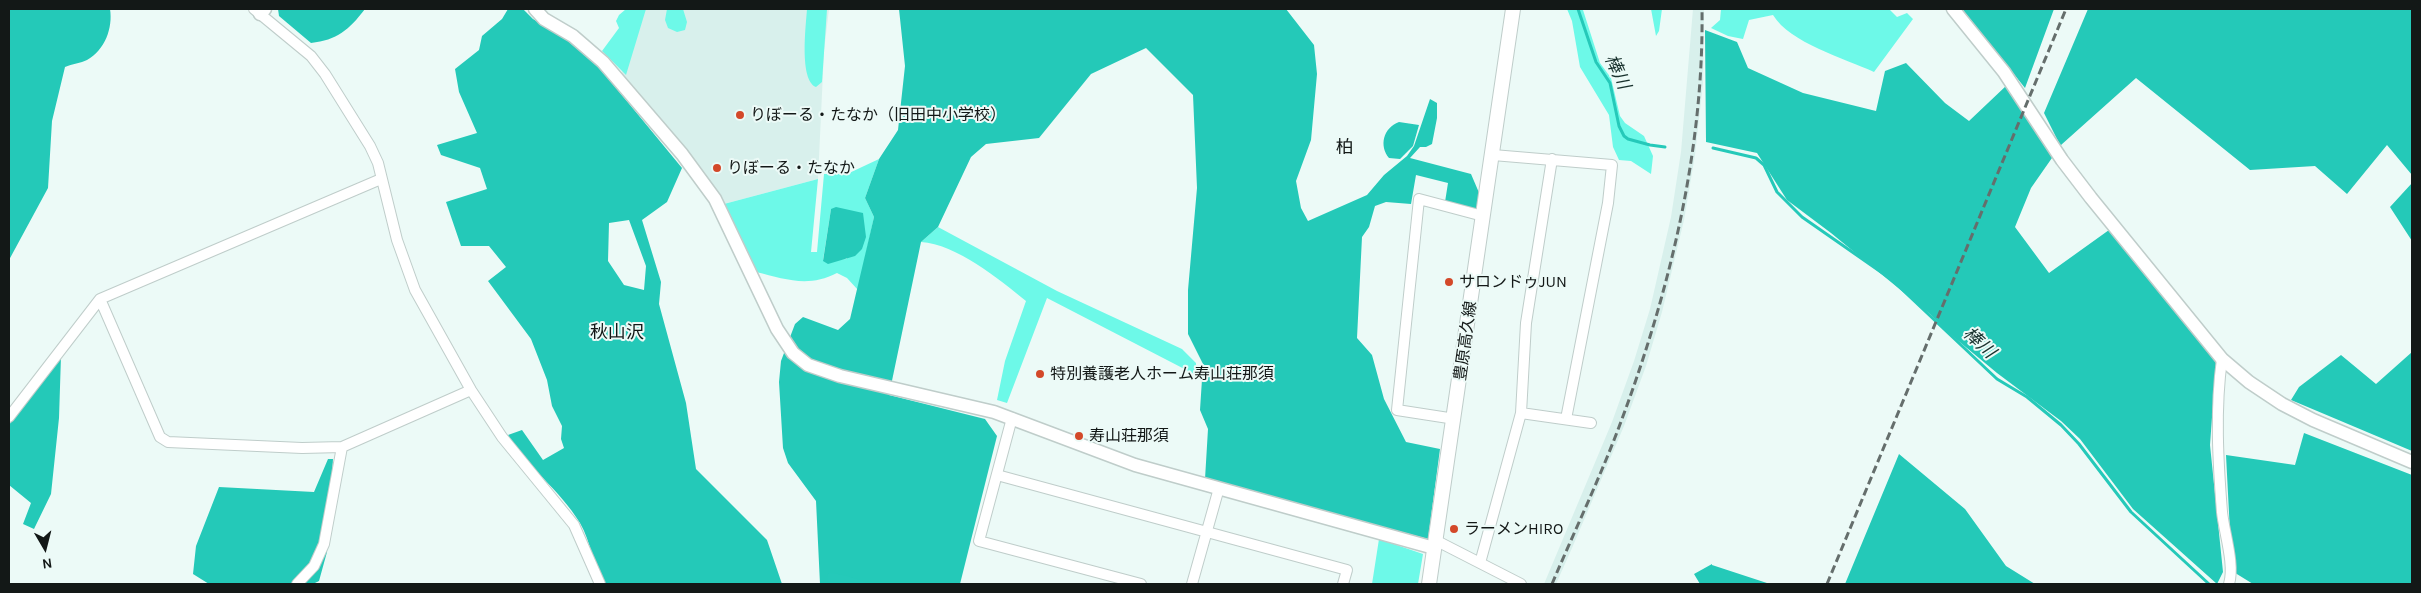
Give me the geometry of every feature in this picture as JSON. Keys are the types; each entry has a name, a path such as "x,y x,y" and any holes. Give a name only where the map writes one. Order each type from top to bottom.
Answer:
{"main road":[{"name":"豊原高久線","path":"1429,584 1455,419 1513,9"}],"street":[{"path":"535,9 544,19 573,36 603,62 698,176 725,219 777,329 799,358 808,365 840,376 1012,418 1116,459 1219,488 1435,544 1480,563 1521,584"},
{"path":"1953,9 1999,66 2062,160 2091,198 2222,359 2249,382 2282,404 2313,420 2412,462"},
{"path":"260,11 311,56 325,74 370,146 378,163 406,269 434,327 471,390 502,437 574,525 600,584"},
{"path":"1493,155 1612,165 1608,203 1566,419"},
{"path":"1480,563 1521,413 1526,323 1552,159"},
{"path":"9,417 100,299 381,179"},
{"path":"1455,419 1397,410 1419,199 1483,216"},
{"path":"100,299 160,438 168,442 302,448 342,447 471,390"},
{"path":"2222,359 2218,387 2218,422 2222,514 2230,574 2229,584"},
{"path":"1521,413 1591,422"},
{"path":"1012,418 979,541 1141,584"},
{"path":"297,584 314,566 322,551 342,447"},
{"path":"997,475 1347,570 1343,584"},
{"path":"1192,584 1219,488"}],"shaded area":[{"path":"9,9 110,9 111,16 109,31 99,50 87,60 65,67 52,121 48,188 9,260"},
{"path":"278,9 365,9 342,33 320,42 311,43 279,16"},
{"path":"508,9 523,9 533,19 568,40 598,66 682,168 667,202 642,220 661,282 659,304 686,403 696,469 767,540 782,584 605,584 580,523 508,435 522,430 543,460 564,448 561,439 562,426 552,406 547,380 531,339 488,281 506,267 489,246 461,246 446,202 487,189 480,168 441,155 437,145 477,133 459,92 455,69 479,50 482,36 502,19","holes":["629,220 646,266 644,290 624,285 608,261 609,223"]},
{"path":"626,9 646,9 626,75 602,51 619,28 616,21 619,15"},
{"name":"りぼーる・たなか（旧田中小学校）","path":"641,9 829,9 824,51 818,179 724,204 705,173 622,73"},
{"path":"667,9 683,9 687,22 685,30 677,32 668,28 665,20"},
{"path":"807,9 827,9 822,82 816,87 807,74 805,63"},
{"path":"899,9 1286,9 1314,45 1317,74 1311,140 1296,181 1301,208 1308,221 1367,195 1384,175 1407,156 1414,146 1430,99 1437,103 1437,118 1432,144 1420,147 1410,158 1471,174 1480,195 1479,210 1445,202 1448,183 1416,175 1411,204 1386,202 1375,206 1369,227 1362,237 1357,338 1372,355 1384,399 1406,442 1440,449 1428,539 1205,479 1208,429 1200,410 1203,364 1188,334 1188,290 1197,188 1193,95 1146,48 1091,74 1039,138 986,144 971,157 938,227 921,242 889,395 985,419 997,436 960,584 820,584 816,501 788,463 783,448 779,382 781,361 795,324 803,317 838,330 850,319 874,217 865,198 879,159 898,130 905,66"},
{"path":"1567,9 1583,10 1600,63 1611,78 1620,116 1625,123 1644,136 1653,156 1651,174 1631,161 1619,160 1613,147 1609,115 1580,67 1572,21"},
{"path":"1651,9 1662,9 1659,31 1656,36"},
{"path":"1693,9 1704,9 1703,83 1695,155 1684,220 1662,312 1646,366 1624,426 1572,548 1556,584 1544,584 1612,422 1650,309 1671,217 1681,152"},
{"path":"1721,9 1889,9 1897,17 1907,13 1913,19 1874,72 1805,42 1781,25 1773,15 1749,20 1743,39 1728,36 1711,28 1720,20"},
{"path":"1962,9 2054,9 2025,88"},
{"path":"2088,9 2412,9 2412,175 2387,145 2347,194 2315,166 2250,170 2136,78 2061,145 2031,188 2015,227 2049,273 2109,230 2216,362 2210,445 2223,572 2217,584 2133,509 2080,439 2061,421 1997,373 1950,334 1930,314 1831,233 1787,200 1757,153 1706,142 1705,30 1737,42 1748,68 1803,93 1876,111 1885,71 1906,63 1945,103 1969,121 2007,85 2059,143 2044,113"},
{"path":"1399,122 1419,125 1413,146 1400,159 1389,158 1384,148 1384,138 1389,128"},
{"path":"879,159 865,198 874,217 858,290 847,278 837,273 816,280 796,281 756,272 724,204 818,179 811,252 817,252 824,174 847,174","holes":["831,209 847,259 823,260"]},
{"path":"2412,183 2412,241 2390,207"},
{"path":"836,207 863,213 866,237 862,249 855,256 828,264 823,261 831,209"},
{"path":"938,227 1057,291 1182,349 1196,363 1196,375 1047,298 1007,403 997,400 1005,361 1026,301 990,273 962,256 934,244 921,242"},
{"path":"2412,352 2412,451 2291,400 2299,387 2341,355 2376,384"},
{"path":"61,356 59,418 51,494 34,529 23,524 31,503 9,485 9,425"},
{"path":"2304,433 2412,475 2412,584 2253,584 2232,571 2226,455 2295,465"},
{"path":"1899,454 1965,509 2006,566 2035,584 1845,584"},
{"path":"328,459 333,459 327,552 319,581 313,584 209,584 193,574 196,546 219,487 314,492"},
{"path":"1379,539 1423,554 1418,584 1372,584"},
{"path":"1712,564 1770,584 1700,584 1694,574"},
{"path":"832,573 869,584 830,584 827,579 828,574"}],"waterway":[{"name":"棒川","path":"1578,9 1596,62 1610,83 1619,126 1624,136 1628,139 1650,145 1665,147"},
{"name":"棒川","path":"1713,148 1756,158 1764,165 1777,192 1802,217 1891,279 1997,379 2027,397 2061,425 2079,444 2131,512 2209,584"}],"railway":[{"path":"1552,584 1619,427 1637,377 1668,274 1690,169 1697,116 1701,63 1702,9"},
{"path":"1827,584 2066,9"}],"place":[{"name":"りぼーる・たなか（旧田中小学校）","path":"740,115"},
{"name":"りぼーる・たなか","path":"717,168"},
{"name":"サロンドゥJUN","path":"1449,282"},
{"name":"特別養護老人ホーム寿山荘那須","path":"1040,374"},
{"name":"寿山荘那須","path":"1079,436"},
{"name":"ラーメンHIRO","path":"1454,529"}],"district":[{"name":"柏","path":"1345,148"},
{"name":"秋山沢","path":"617,333"}]}
